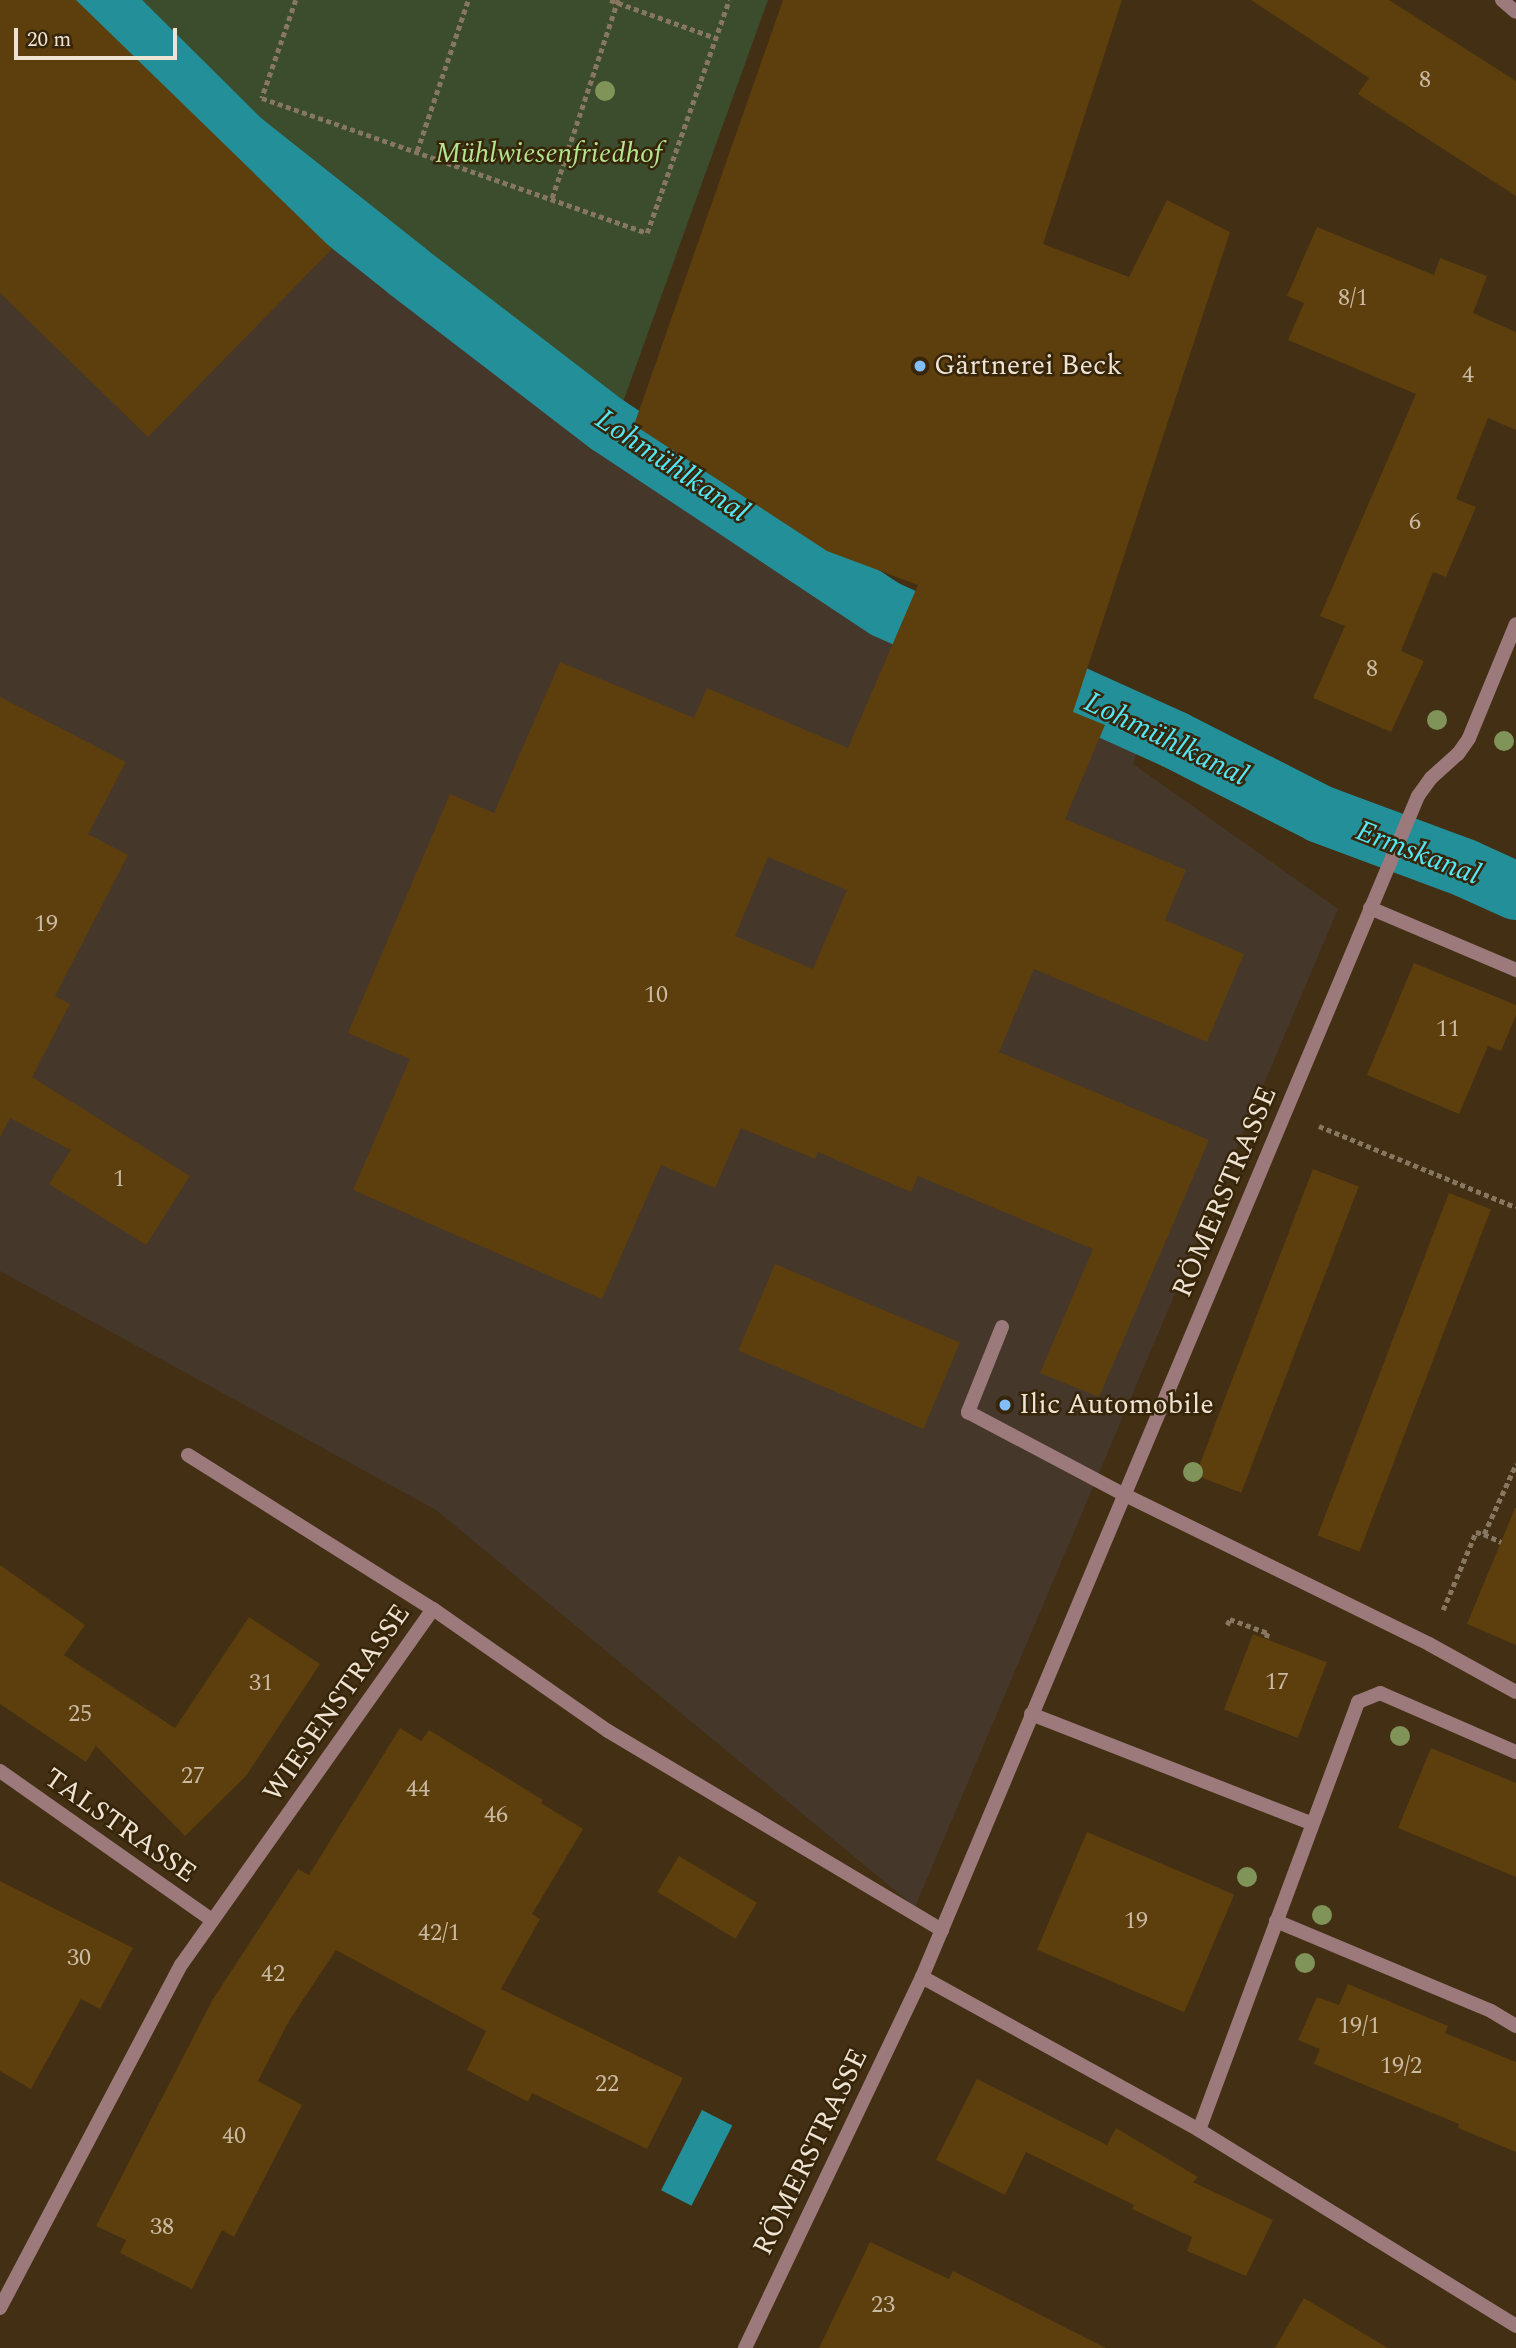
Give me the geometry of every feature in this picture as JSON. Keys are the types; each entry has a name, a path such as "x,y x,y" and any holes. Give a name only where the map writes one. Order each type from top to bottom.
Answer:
{"street":[{"path":"1502,0 1516,12"},
{"name":"RÖMERSTRASSE","path":"745,2348 922,1977 1400,836 1418,796 1430,778 1458,754 1469,738 1516,624"},
{"path":"1370,908 1516,970"},
{"path":"1002,1327 968,1412 1123,1494 1429,1644 1516,1692"},
{"path":"188,1455 433,1609"},
{"name":"WIESENSTRASSE","path":"0,2308 181,1965 433,1609 619,1738 942,1930"},
{"path":"1199,2130 1311,1823 1358,1703 1380,1692 1516,1752"},
{"path":"1031,1714 1311,1823"},
{"name":"TALSTRASSE","path":"0,1771 212,1920"},
{"path":"1276,1921 1491,2011 1516,2026"},
{"path":"922,1977 1199,2130 1516,2326"}],"path":[{"path":"296,0 262,97 647,233 729,0"},
{"path":"416,151 468,0"},
{"path":"610,0 716,38"},
{"path":"552,198 617,1"},
{"path":"1286,1112 1516,1207"},
{"path":"1484,1534 1516,1464"},
{"path":"1429,1644 1476,1532 1501,1542"},
{"path":"1227,1625 1230,1619 1268,1633 1266,1640"}],"shaded area":[{"path":"0,0 93,0 122,34 238,148 393,288 600,437 853,606 960,650 971,624 1109,687 1098,715 1142,736 1133,764 1338,909 915,1907 436,1510 0,1271"}],"green space":[{"name":"Mühlwiesenfriedhof","path":"124,0 768,0 622,405 427,256 138,17"}],"water":[{"path":"702,2110 732,2125 691,2206 661,2190"}],"building":[{"path":"0,0 76,0 332,249 148,437 0,293"},
{"path":"783,0 1122,0 1043,244 1129,277 1167,200 1230,232 1073,712 1105,725 1065,819 1186,870 1165,920 1244,954 1207,1042 1034,969 999,1052 1209,1140 1099,1397 1040,1373 1093,1249 918,1176 911,1192 818,1152 815,1159 741,1128 715,1188 661,1165 602,1299 353,1190 410,1059 348,1033 450,794 494,813 560,662 694,718 707,688 848,748 918,585 827,551 634,425","holes":["768,857 847,890 813,969 735,936"]},
{"path":"1251,0 1389,0 1516,81 1516,196 1358,94 1369,78"},
{"path":"1317,227 1434,275 1440,258 1487,276 1473,313 1516,332 1516,430 1488,418 1456,499 1476,507 1446,577 1433,572 1401,651 1424,661 1391,732 1313,698 1345,626 1320,616 1416,394 1288,340 1304,303 1287,296"},
{"path":"0,697 126,762 88,834 128,855 55,996 70,1004 32,1077 190,1176 146,1245 49,1184 71,1150 10,1118 0,1137"},
{"path":"1414,963 1516,1005 1516,1015 1501,1051 1488,1046 1459,1114 1367,1075"},
{"path":"1313,1169 1359,1187 1241,1493 1195,1475"},
{"path":"1449,1193 1491,1209 1359,1552 1317,1536"},
{"path":"775,1264 960,1343 923,1429 738,1351"},
{"path":"1516,1508 1516,1645 1467,1624"},
{"path":"0,1565 85,1625 64,1655 175,1728 249,1617 320,1664 246,1776 185,1836 96,1746 86,1762 0,1704"},
{"path":"1253,1634 1327,1662 1298,1738 1224,1710"},
{"path":"400,1728 421,1741 429,1730 543,1800 541,1803 583,1829 532,1914 540,1919 501,1989 683,2078 647,2149 532,2093 528,2102 467,2070 486,2031 336,1950 289,2021 258,2081 302,2105 234,2237 222,2230 192,2289 120,2253 126,2240 96,2226 213,1999 298,1869 309,1875"},
{"path":"1431,1748 1516,1783 1516,1877 1398,1828"},
{"path":"1087,1832 1234,1895 1184,2012 1037,1950"},
{"path":"679,1856 757,1903 735,1939 657,1892"},
{"path":"0,1881 133,1948 100,2009 81,1999 31,2089 0,2071"},
{"path":"1348,1984 1448,2026 1445,2033 1516,2062 1516,2152 1458,2128 1459,2124 1314,2064 1320,2049 1298,2040 1317,1997 1339,2005"},
{"path":"977,2079 1107,2145 1116,2128 1198,2177 1193,2182 1273,2220 1246,2276 1187,2251 1192,2237 1132,2209 1134,2205 1026,2152 1005,2195 936,2160"},
{"path":"870,2242 949,2279 953,2271 1106,2348 819,2348"},
{"path":"1304,2298 1388,2348 1275,2348"}],"waterway":[{"name":"Lohmühlkanal","path":"101,0 242,140 407,271 608,425 885,609 1175,740 1320,814 1465,868 1516,891"}],"place":[{"name":"Gärtnerei Beck","path":"920,366"},
{"name":"Ilic Automobile","path":"1005,1405"}],"water label":[{"name":"Ermskanal","path":"1418,853"}]}
